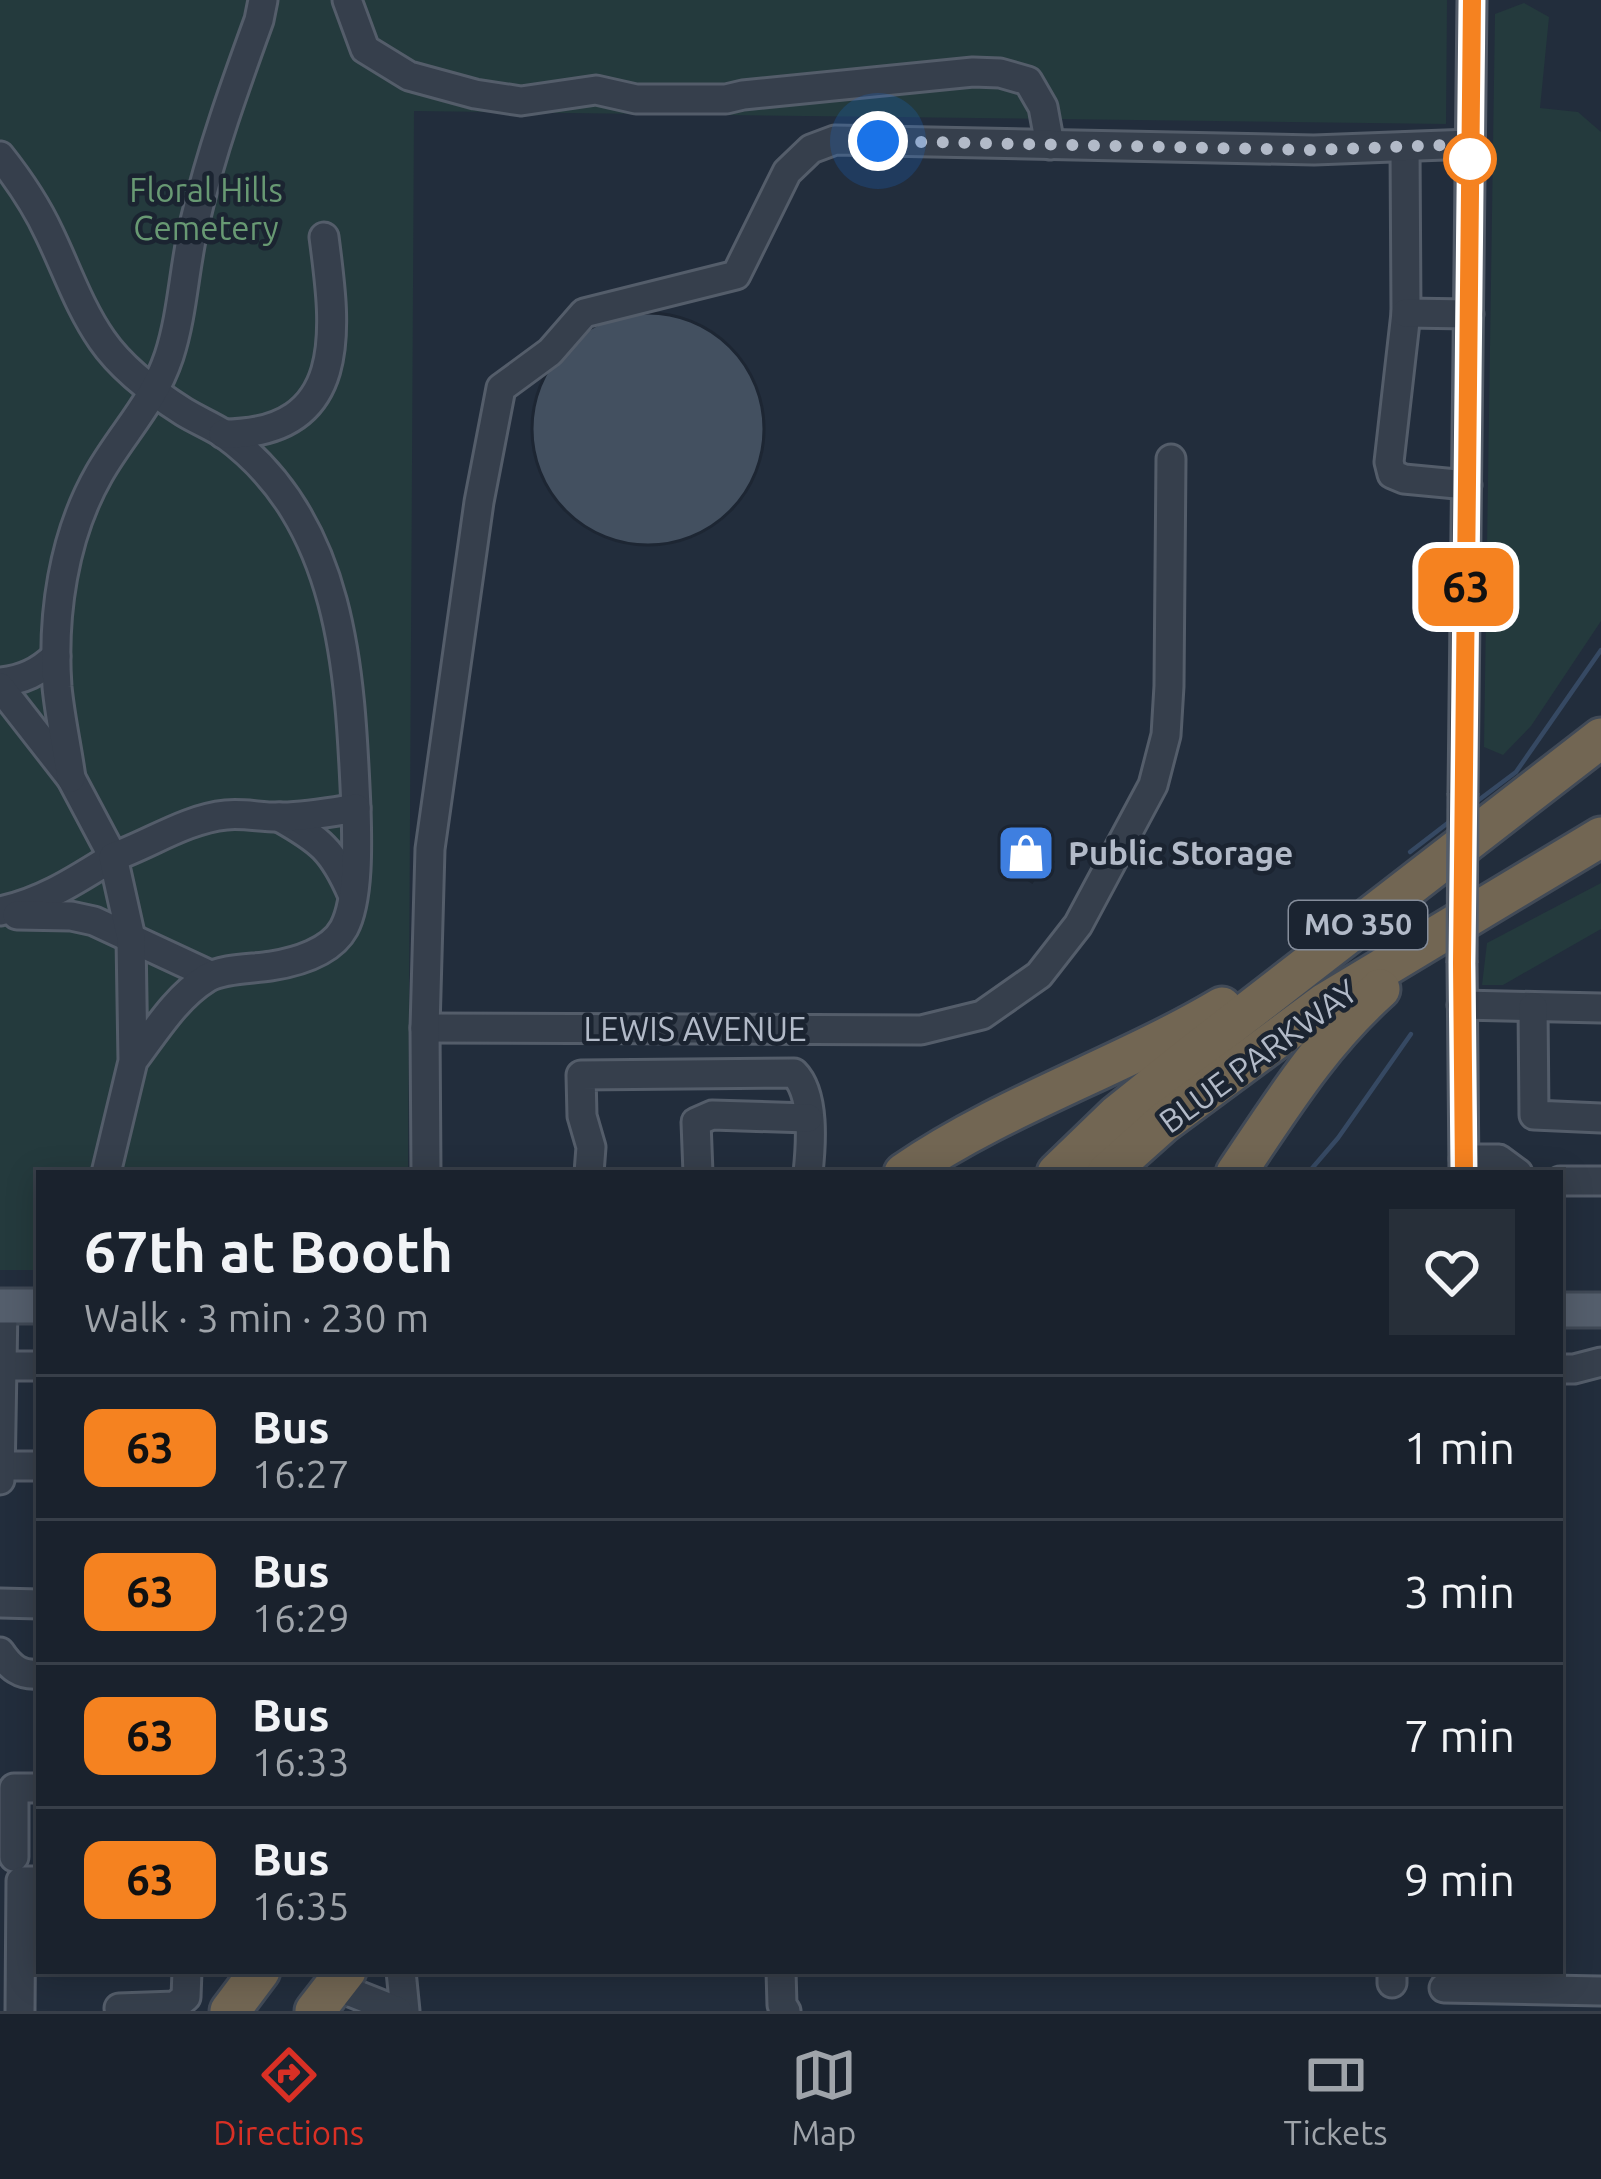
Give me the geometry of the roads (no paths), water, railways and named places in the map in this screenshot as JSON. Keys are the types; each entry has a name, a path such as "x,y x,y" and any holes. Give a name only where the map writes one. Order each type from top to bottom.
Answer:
{"highway":[{"name":"BLUE PARKWAY","path":"1060,1170 1118,1115 1601,738"},
{"name":"BLUE PARKWAY","path":"1110,1170 1163,1123 1325,1003 1601,837"},
{"path":"1238,1170 1309,1064 1379,990 1432,952 1601,854"},
{"path":"909,1170 1005,1113 1192,1025 1379,908"}],"main road":[{"path":"2,1306 36,1306"},
{"path":"1563,1310 1601,1310"}],"street":[{"path":"71,778 56,656 58,607 77,518 99,473 155,392 170,351 212,153 263,0"},
{"path":"347,0 364,49 409,76 475,94 521,101 596,90 636,99 689,101 1000,73 1028,81 1042,107 1050,145"},
{"path":"1472,0 1464,1166 1499,1159 1514,1170"},
{"path":"426,1170 430,849 479,502 501,388 550,352 584,314 736,275 787,172 811,149 835,140 1313,150 1471,144"},
{"path":"1405,147 1406,313 1389,462 1392,474 1404,479 1467,485"},
{"path":"0,156 47,228 102,340 155,392 223,434 267,472 313,539 337,620 352,707 357,855 343,930 317,953 288,964 210,975 174,1006 133,1061"},
{"path":"267,472 279,438 326,375 332,303 324,236"},
{"path":"1406,313 1469,314"},
{"path":"223,434 270,429 295,417"},
{"name":"LEWIS AVENUE","path":"425,1028 921,1030 982,1015 1039,975 1078,925 1153,784 1166,735 1171,459"},
{"path":"56,656 42,669 0,685 71,778 113,857 131,938 133,1061 107,1170"},
{"path":"0,913 62,889 113,857 173,830 225,815 279,818 356,808"},
{"path":"279,818 315,838 338,863 352,894"},
{"path":"0,913 94,921 210,975"},
{"path":"1462,1006 1601,1008"},
{"path":"1533,1007 1534,1115 1601,1118"},
{"path":"590,1170 581,1075 794,1073 804,1083 808,1170"},
{"path":"698,1170 696,1122 712,1115 808,1118"},
{"path":"1563,1181 1601,1181"},
{"path":"0,1480 2,1306"},
{"path":"1563,1369 1601,1362"},
{"path":"2,1366 36,1366"},
{"path":"0,1466 36,1466"},
{"path":"0,1603 36,1604"},
{"path":"0,1652 10,1667 36,1674"},
{"path":"14,1857 14,1788 36,1788"},
{"path":"20,2011 21,1881 36,1881"},
{"path":"119,2008 175,2006 186,1997 187,1974"},
{"path":"333,1996 401,2011 401,1974"},
{"path":"781,1974 786,2011"},
{"path":"1444,1990 1485,2000 1601,1991"}],"waterway":[{"path":"1472,805 1516,772 1601,650"},
{"path":"1410,852 1453,819"},
{"path":"1311,1170 1411,1034"}],"place":[{"name":"Public Storage","path":"1026,853"}],"park label":[{"name":"Floral Hills Cemetery","path":"206,209"}]}
